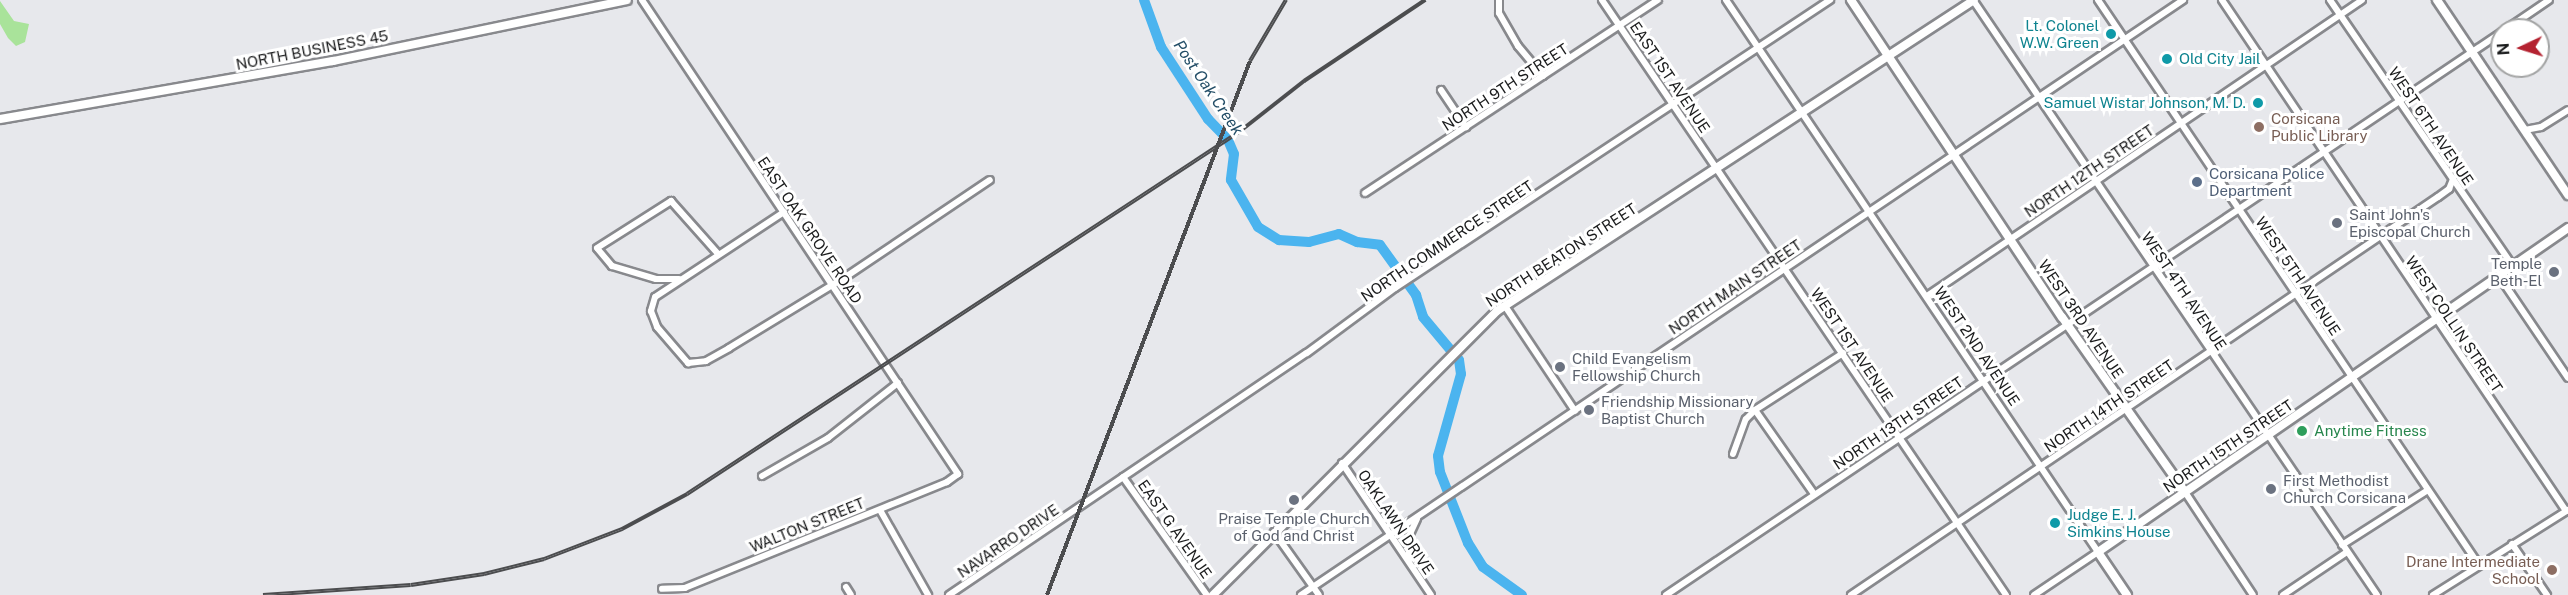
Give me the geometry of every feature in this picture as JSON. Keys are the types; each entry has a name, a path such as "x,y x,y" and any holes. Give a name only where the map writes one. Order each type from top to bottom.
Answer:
{"main road":[{"name":"NORTH BUSINESS 45","path":"0,119 333,61 627,0"},
{"name":"WEST 3RD AVENUE","path":"1851,0 2068,325 2185,492"},
{"name":"NORTH BEATON STREET","path":"1213,595 1441,364 1505,306 1803,114 1973,0"},
{"path":"2437,0 2568,195"},
{"name":"NORTH 15TH STREET","path":"2098,552 2568,228"},
{"name":"WEST 2ND AVENUE","path":"2098,552 2127,595"}],"street":[{"name":"EAST OAK GROVE ROAD","path":"642,0 958,474"},
{"name":"EAST 1ST AVENUE","path":"1602,0 1717,168"},
{"name":"NORTH 9TH STREET","path":"1365,193 1658,0"},
{"name":"WEST 2ND AVENUE","path":"1726,0 2098,552"},
{"name":"NORTH COMMERCE STREET","path":"1080,506 1306,353 1423,269 1830,0"},
{"name":"WEST 4TH AVENUE","path":"1973,0 2377,595"},
{"name":"WEST 5TH AVENUE","path":"2098,0 2479,565"},
{"name":"NORTH MAIN STREET","path":"1301,595 2183,0"},
{"name":"WEST COLLIN STREET","path":"2222,0 2567,511"},
{"name":"WEST 6TH AVENUE","path":"2330,0 2513,266"},
{"name":"NORTH 12TH STREET","path":"1927,296 2362,0"},
{"name":"NORTH 13TH STREET","path":"2522,18 2549,0"},
{"path":"1498,1 1499,13 1518,46 1543,76"},
{"name":"NORTH 13TH STREET","path":"1666,595 2068,325 2398,99 2490,40"},
{"path":"1442,90 1466,127"},
{"path":"2524,130 2541,127 2568,110"},
{"name":"WEST 1ST AVENUE","path":"1717,168 2006,595"},
{"name":"NORTH 14TH STREET","path":"1851,595 2438,197 2453,179"},
{"path":"784,212 679,279 655,297 651,310 667,342 688,363 706,361 832,283 990,180"},
{"path":"679,279 627,272 606,263 597,254 602,241 667,202 675,202 718,254"},
{"path":"2499,276 2565,367 2568,378"},
{"path":"1505,306 1575,411"},
{"path":"1733,454 1746,420 1755,410 1843,353"},
{"path":"762,476 828,438 898,383"},
{"path":"1755,410 1814,494"},
{"name":"OAKLAWN DRIVE","path":"1342,463 1431,595"},
{"name":"WALTON STREET","path":"662,589 686,588 952,480 958,474"},
{"name":"EAST G AVENUE","path":"1124,477 1207,595"},
{"path":"2342,546 2428,490"},
{"name":"WEST 3RD AVENUE","path":"2185,492 2253,595"},
{"name":"NAVARRO DRIVE","path":"949,595 1080,506"},
{"path":"879,510 928,595"},
{"path":"2433,595 2567,511"},
{"path":"1410,564 1409,536 1418,517"},
{"path":"1274,532 1319,595"},
{"path":"2512,544 2547,595"},
{"name":"NORTH 15TH STREET","path":"2034,595 2098,552"},
{"path":"2283,595 2347,552"},
{"path":"846,587 850,595"}],"green space":[{"path":"0,1 14,21 29,24 25,42 16,46 8,38 0,24"}],"waterway":[{"name":"Post Oak Creek","path":"1144,0 1161,47 1208,119 1228,140 1234,154 1231,180 1258,227 1279,240 1309,242 1339,234 1357,242 1380,245 1416,295 1423,317 1459,360 1461,374 1438,456 1440,472 1468,543 1483,567 1522,595"}],"railway":[{"path":"1047,595 1250,61 1286,0"},
{"path":"263,595 411,585 484,574 544,559 622,529 687,494 1239,132 1304,81 1425,0"}],"place":[{"name":"Lt. Colonel W.W. Green","path":"2111,34"},
{"name":"Old City Jail","path":"2167,59"},
{"name":"Samuel Wistar Johnson, M. D.","path":"2258,103"},
{"name":"Corsicana Public Library","path":"2259,127"},
{"name":"Corsicana Police Department","path":"2197,182"},
{"name":"Saint John's Episcopal Church","path":"2337,223"},
{"name":"Temple Beth-El","path":"2554,272"},
{"name":"Child Evangelism Fellowship Church","path":"1560,367"},
{"name":"Friendship Missionary Baptist Church","path":"1589,410"},
{"name":"Anytime Fitness","path":"2302,431"},
{"name":"First Methodist Church Corsicana","path":"2271,489"},
{"name":"Praise Temple Church of God and Christ","path":"1294,500"},
{"name":"Judge E. J. Simkins House","path":"2055,523"},
{"name":"Drane Intermediate School","path":"2552,570"}]}
